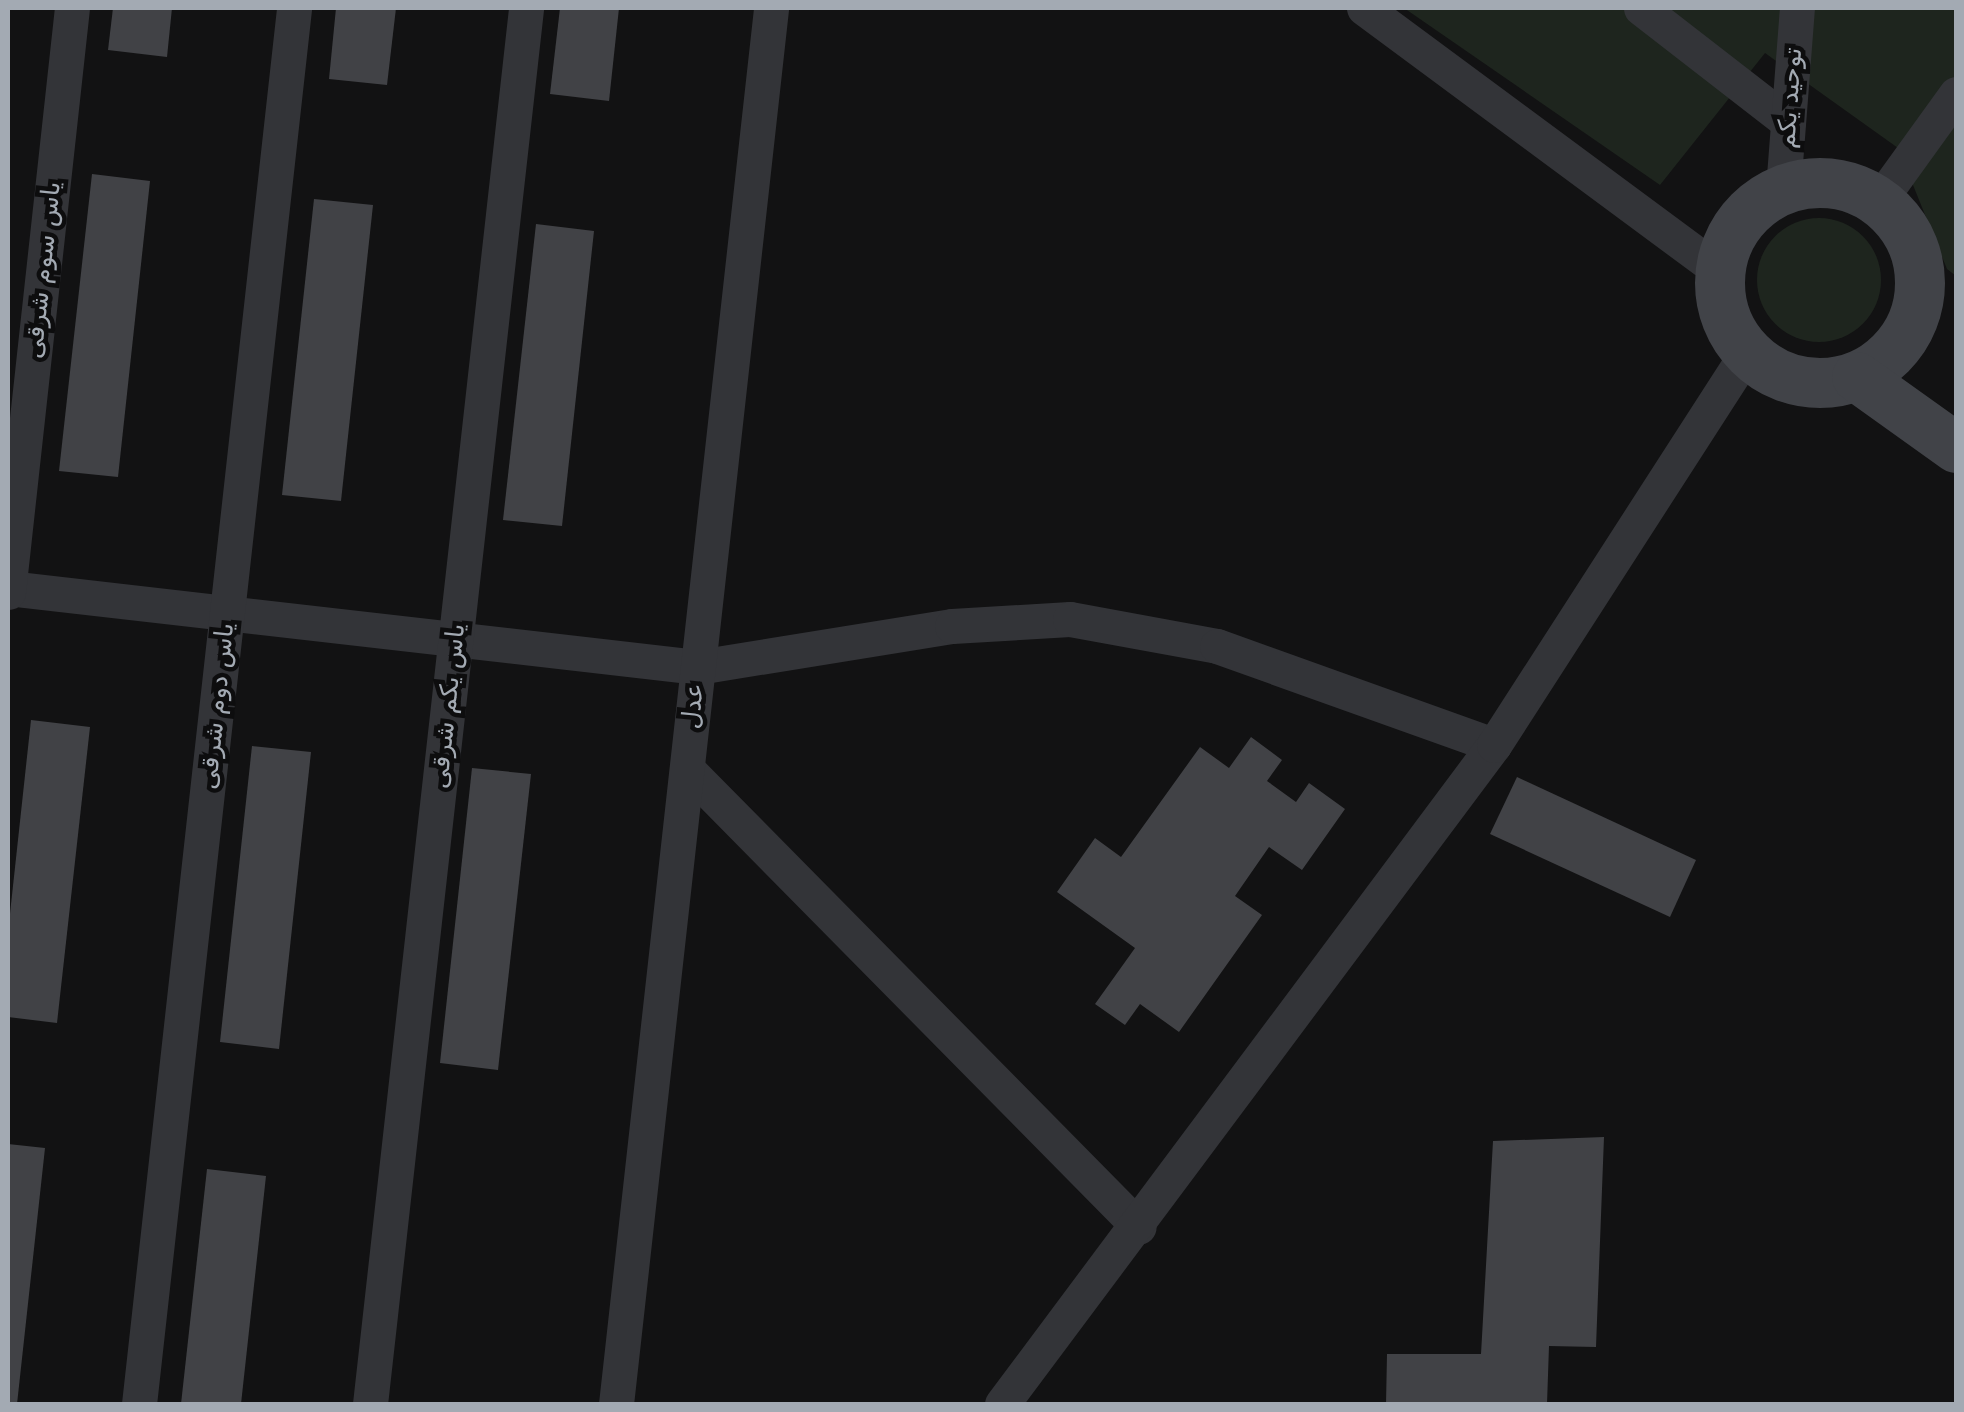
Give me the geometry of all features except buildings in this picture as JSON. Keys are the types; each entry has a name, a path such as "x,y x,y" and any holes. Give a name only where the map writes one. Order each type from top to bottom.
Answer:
{"main road":[{"path":"1834,183 1878,202 1904,229 1938,298 1902,340 1857,377 1799,382 1747,353 1721,300 1720,271 1741,220 1783,189 1834,183"},
{"path":"1857,377 1956,448"}],"street":[{"name":"یاس سوم شرقی","path":"8,589 72,8"},
{"name":"یاس دوم شرقی","path":"139,1404 294,8"},
{"name":"یاس یکم شرقی","path":"370,1404 526,8"},
{"name":"عدل","path":"616,1404 771,8"},
{"path":"1364,8 1720,271"},
{"path":"1640,8 1788,122"},
{"name":"توحید یکم","path":"1783,189 1797,8"},
{"path":"1878,202 1956,94"},
{"path":"1002,1404 1140,1227 1494,744 1747,353"},
{"path":"8,589 698,667 952,626 1070,619 1217,646 1494,744"},
{"path":"687,768 1140,1227"}],"shaded area":[{"path":"1404,8 1956,8 1956,276 1947,269 1898,148 1765,53 1660,185"},
{"path":"1819,218 1843,223 1863,236 1876,256 1881,280 1876,304 1863,324 1843,337 1819,342 1795,337 1775,324 1762,304 1757,280 1762,256 1775,236 1795,223"}]}
